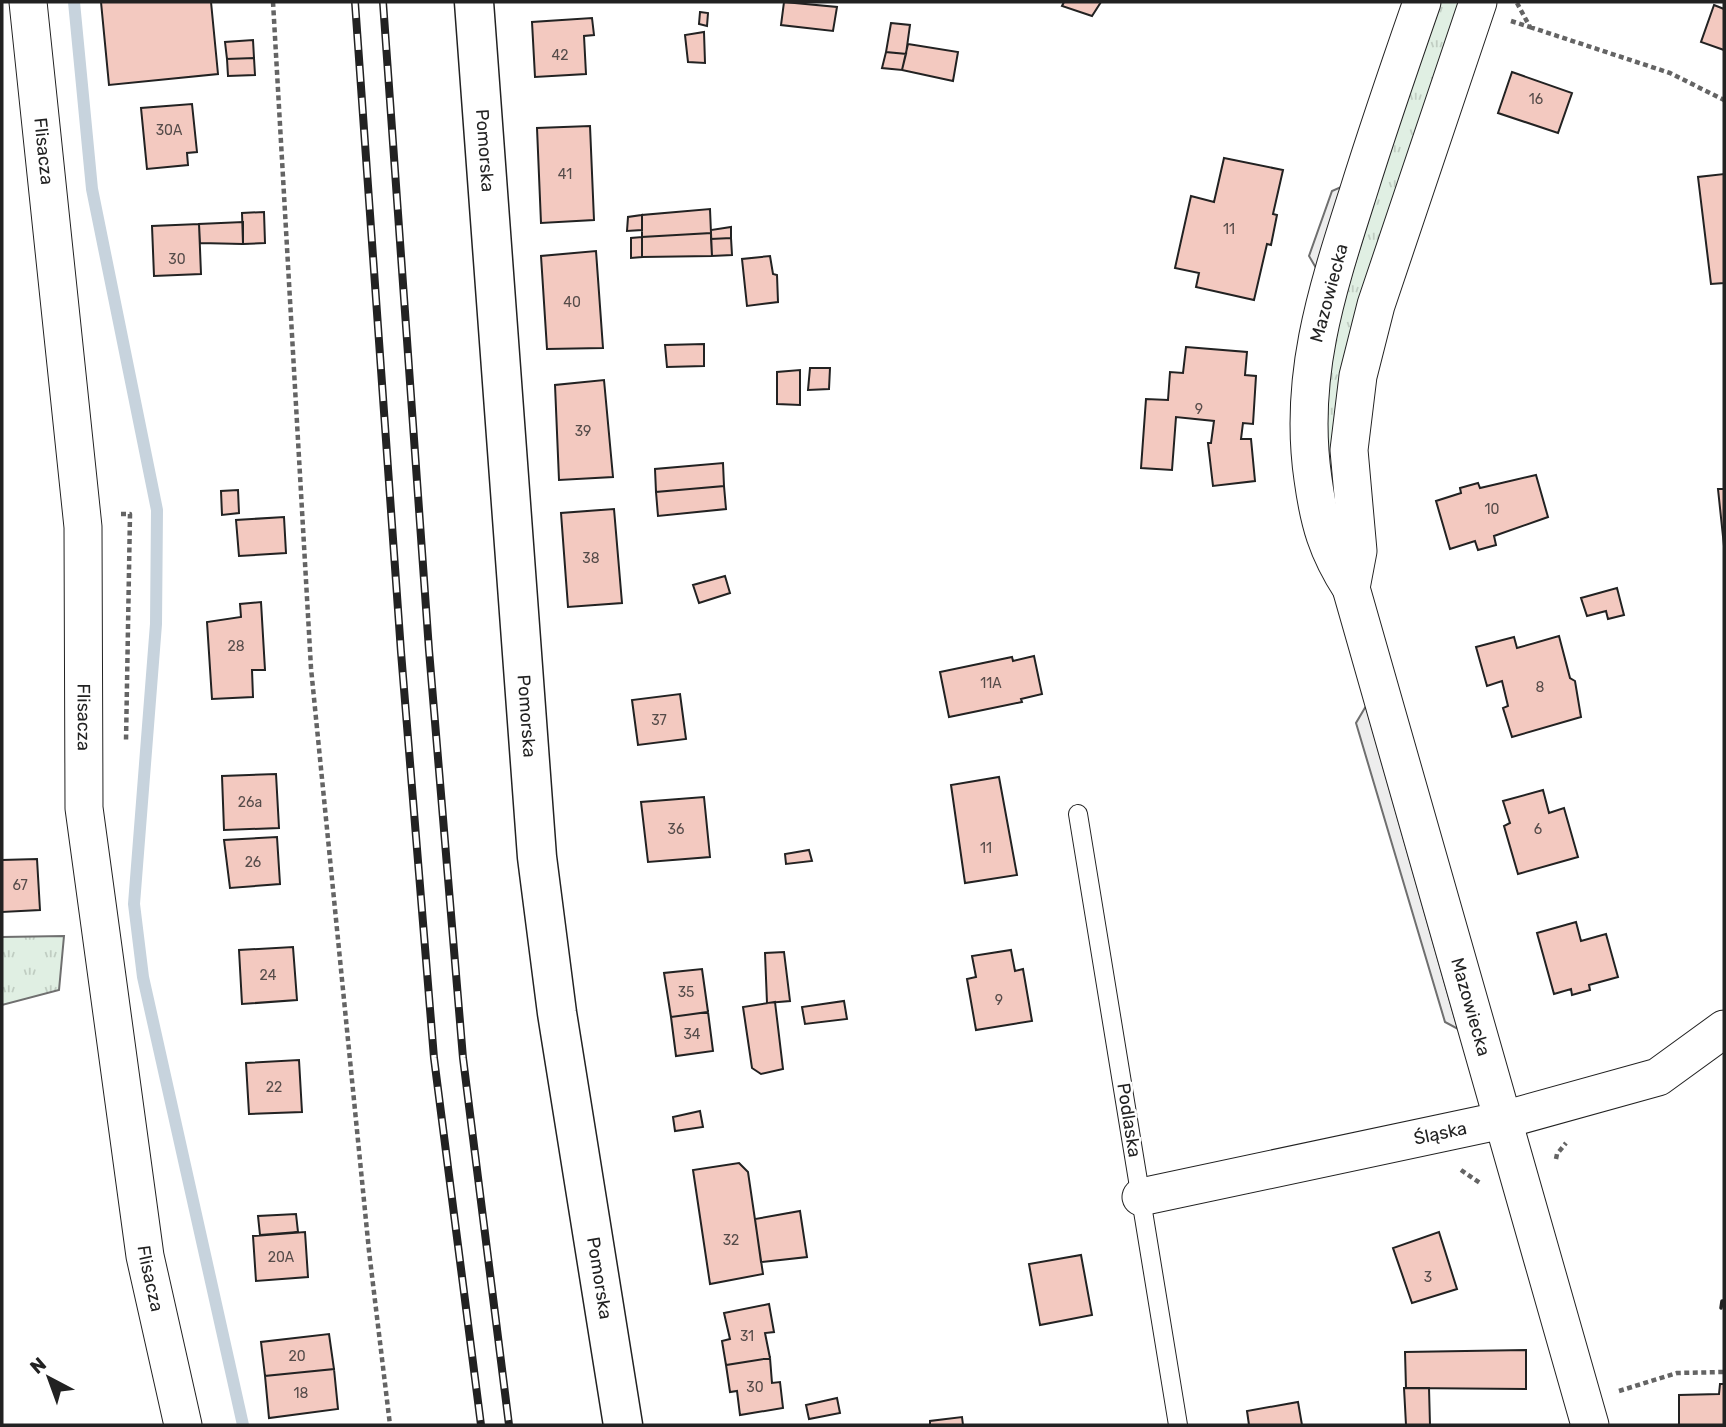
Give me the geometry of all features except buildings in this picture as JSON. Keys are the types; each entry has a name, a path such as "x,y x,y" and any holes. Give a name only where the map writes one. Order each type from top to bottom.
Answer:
{"street":[{"name":"Flisacza","path":"28,2 83,527 84,807 145,1256 183,1425"},
{"name":"Pomorska","path":"474,2 537,857 557,1013 623,1425"},
{"name":"Mazowiecka","path":"1422,2 1328,285 1310,368 1309,452 1319,519 1331,559 1351,588 1590,1425"},
{"name":"Mazowiecka","path":"1351,588 1358,551 1349,450 1358,376 1376,305 1489,10"},
{"name":"Śląska","path":"1141,1197 1503,1120 1658,1077 1724,1029"}],"lane":[{"name":"Podlaska","path":"1078,814 1178,1425"}],"path":[{"path":"274,2 311,668 390,1425"},
{"path":"1517,2 1530,27"},
{"path":"1489,10 1530,27 1670,73 1724,100"},
{"path":"1650,1381 1677,1373 1724,1372"}],"green space":[{"path":"1435,2 1466,2 1418,141 1343,524 1324,485 1329,348"},
{"path":"64,936 59,990 2,1005 2,937"}],"shaded area":[{"path":"1350,183 1319,273 1309,256 1332,191"},
{"path":"1366,706 1458,1029 1445,1022 1356,723"}],"waterway":[{"path":"74,2 92,189 157,510 156,624 134,904 143,977 243,1425"}],"railway":[{"path":"355,2 401,652 434,1058 481,1425"},
{"path":"383,2 429,650 463,1058 509,1425"}],"wall":[{"path":"1721,1308 1724,1301"}]}
